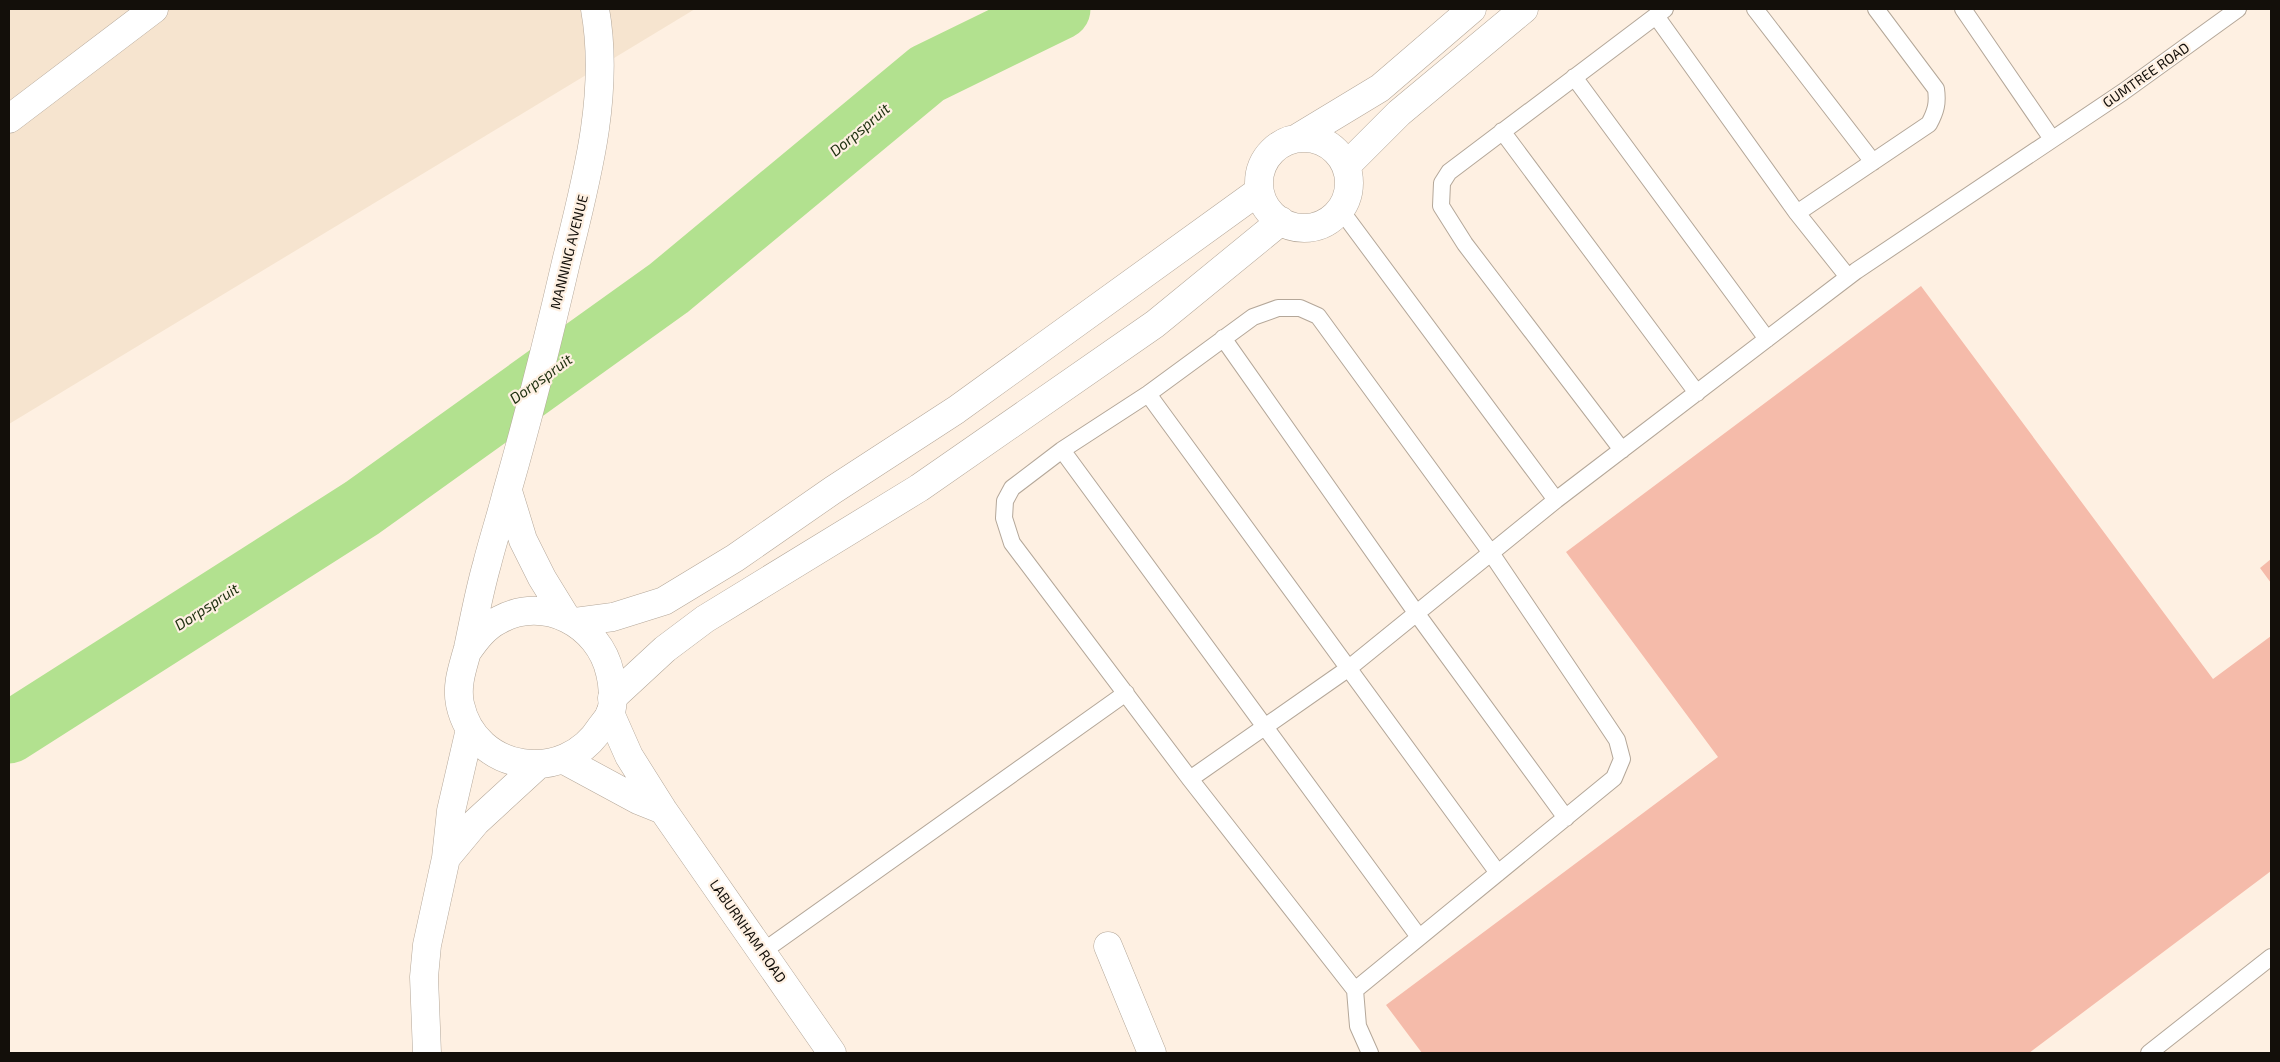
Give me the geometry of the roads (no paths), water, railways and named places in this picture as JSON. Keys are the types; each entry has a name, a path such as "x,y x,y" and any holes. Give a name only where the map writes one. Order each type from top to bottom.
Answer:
{"street":[{"path":"9,119 154,9"},
{"name":"MANNING AVENUE","path":"467,652 488,558 555,310 587,178 598,106 599,31 595,9"},
{"path":"1299,137 1314,138 1328,144 1339,153 1346,166 1349,182 1347,196 1340,209 1331,219 1313,227 1293,227 1280,222 1264,204 1260,191 1259,176 1264,162 1272,150 1285,141 1299,137 1380,88 1472,9"},
{"path":"1346,166 1399,113 1524,9"},
{"path":"1260,191 956,410 833,490 735,558 664,601 613,617 570,619 544,611 521,612 499,619 480,633 467,652 459,678 460,704 470,729 488,749 511,761 538,765 564,760 581,750 596,736 611,706 665,649 705,619 919,488 1155,324 1280,222"},
{"path":"510,479 523,540 542,578 570,619 594,637 607,658 612,681 611,706"},
{"name":"LABURNHAM ROAD","path":"611,706 629,756 663,810 832,1053"},
{"path":"427,1053 425,969 427,945 446,858 451,810 470,729"},
{"path":"564,760 638,800 663,810"},
{"path":"446,858 482,816 538,765"},
{"path":"1108,946 1152,1053"}],"lane":[{"path":"1755,9 1873,162"},
{"path":"1797,213 1929,124 1936,112 1938,102 1936,89 1876,9"},
{"path":"1963,9 2052,139"},
{"name":"GUMTREE ROAD","path":"1190,779 1349,668 1556,500 1848,277 2123,92 2234,10"},
{"path":"1622,450 1465,244 1441,206 1442,183 1449,172 1502,131 1660,12 1797,213 1848,277"},
{"path":"1574,77 1767,339"},
{"path":"1502,131 1697,392"},
{"path":"1340,209 1556,500"},
{"path":"1355,990 1614,778 1622,759 1617,740 1491,553 1318,316 1300,308 1278,308 1253,317 1148,394 1062,450 1012,488 1005,501 1004,518 1012,543 1190,779 1355,990 1358,1026 1370,1053"},
{"path":"1223,338 1417,614 1566,818"},
{"path":"1148,394 1498,873"},
{"path":"1062,450 1419,938"},
{"path":"762,952 1126,694"},
{"path":"2149,1053 2271,957"}],"waterway":[{"name":"Dorpspruit","path":"9,733 362,508 669,288 927,74 1060,9"}]}
